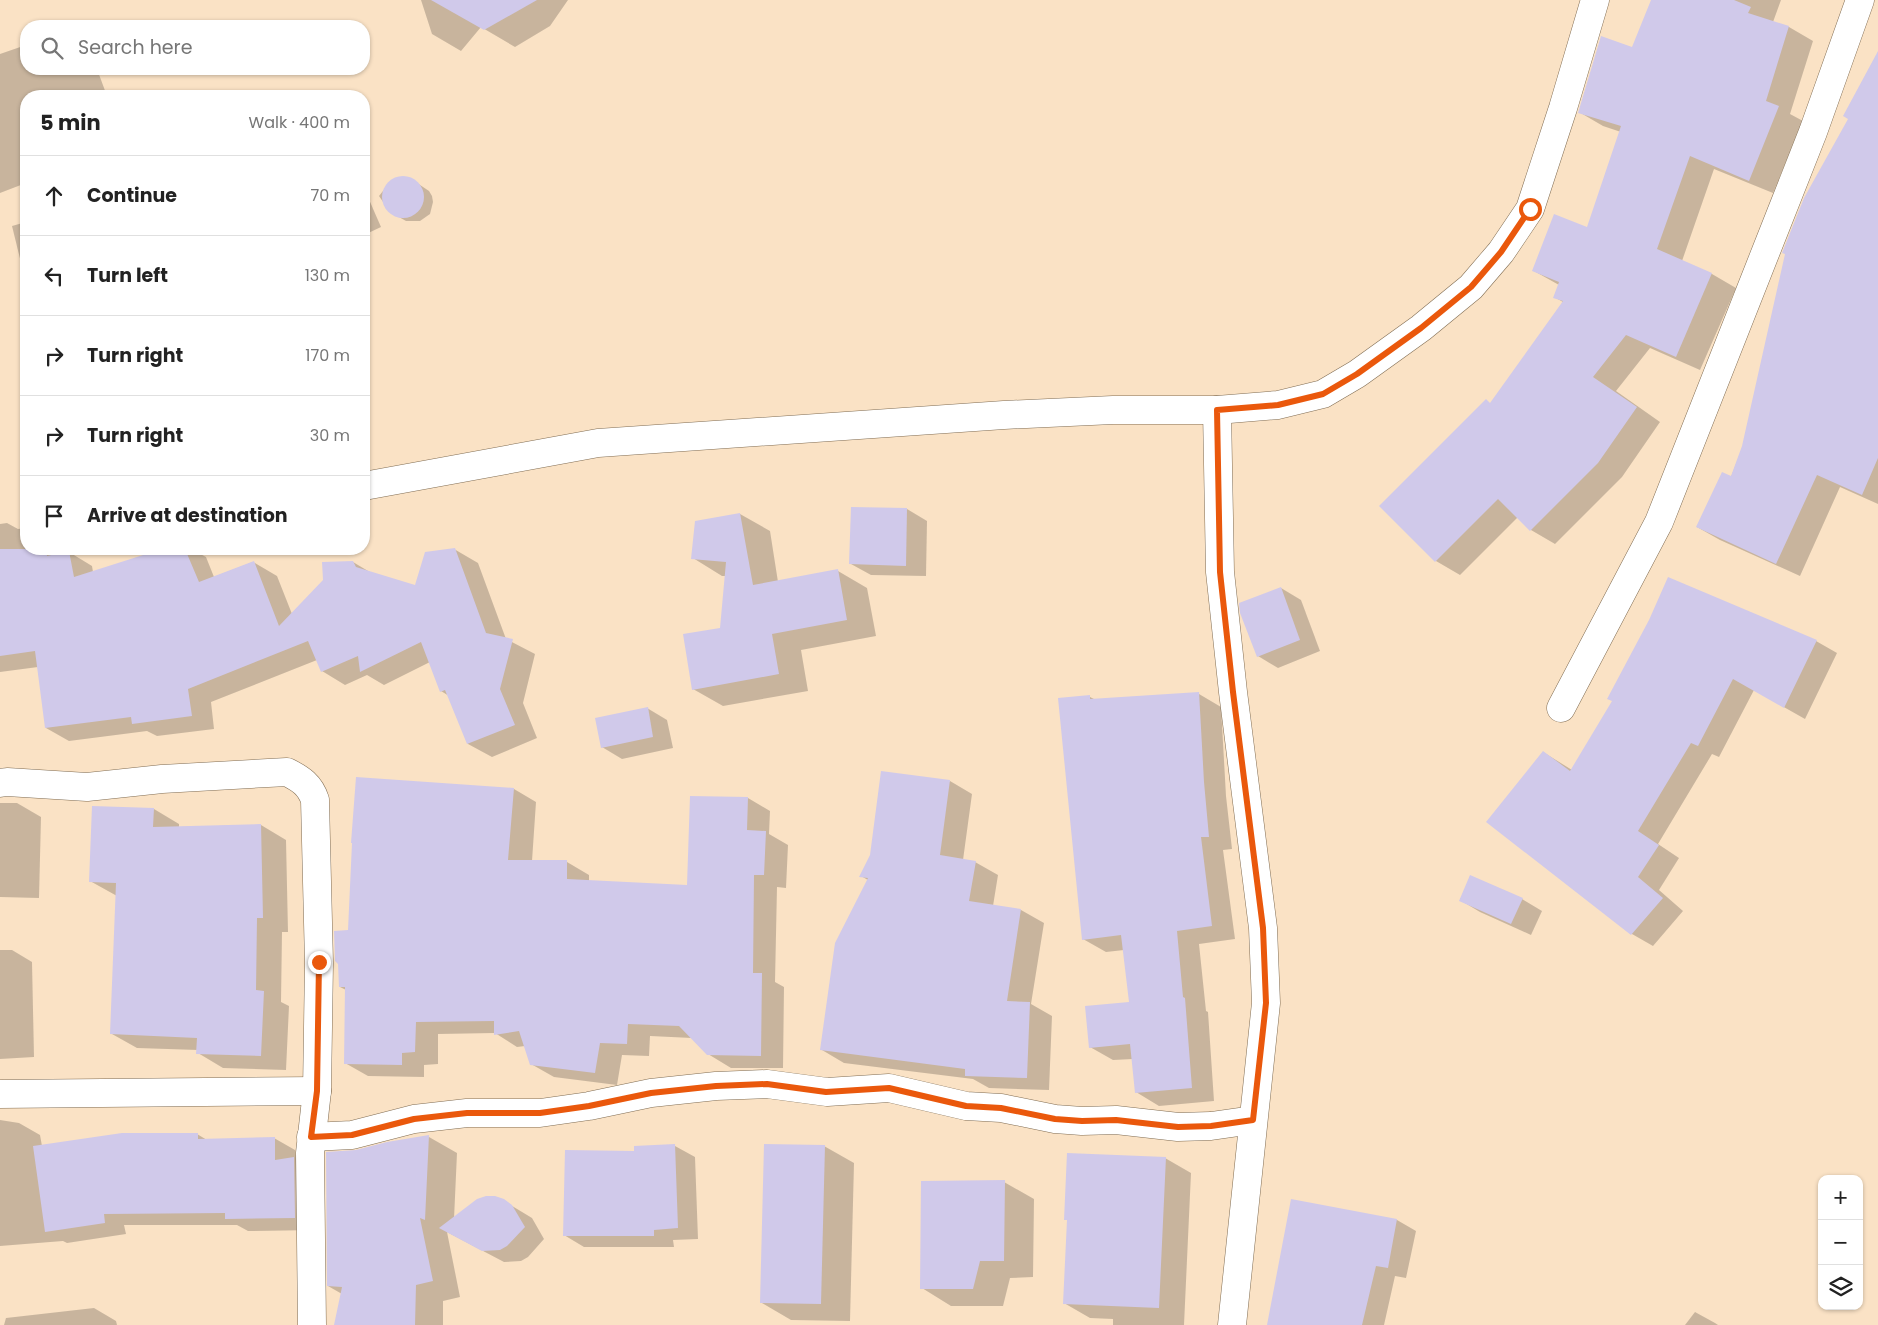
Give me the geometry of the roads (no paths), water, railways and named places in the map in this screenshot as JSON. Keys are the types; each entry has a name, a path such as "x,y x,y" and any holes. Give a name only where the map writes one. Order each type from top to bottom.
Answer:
{"street":[{"path":"370,485 598,444 1004,415 1113,410 1217,410 1278,405 1323,394 1357,374 1421,328 1471,287 1501,252 1530,209 1563,108 1594,0"},
{"path":"1561,708 1658,522 1813,132 1860,0"},
{"path":"1217,410 1220,572 1264,947 1266,1003 1232,1325"},
{"path":"0,783 87,787 162,779 287,772 308,785 315,800 319,962 317,1091 311,1137 312,1325"},
{"path":"311,1137 352,1135 414,1119 467,1113 540,1113 589,1106 651,1093 716,1086 767,1084 826,1092 889,1088 966,1106 1001,1108 1055,1119 1082,1121 1116,1120 1178,1127 1211,1126 1253,1120"},
{"path":"0,1094 317,1091"}]}
